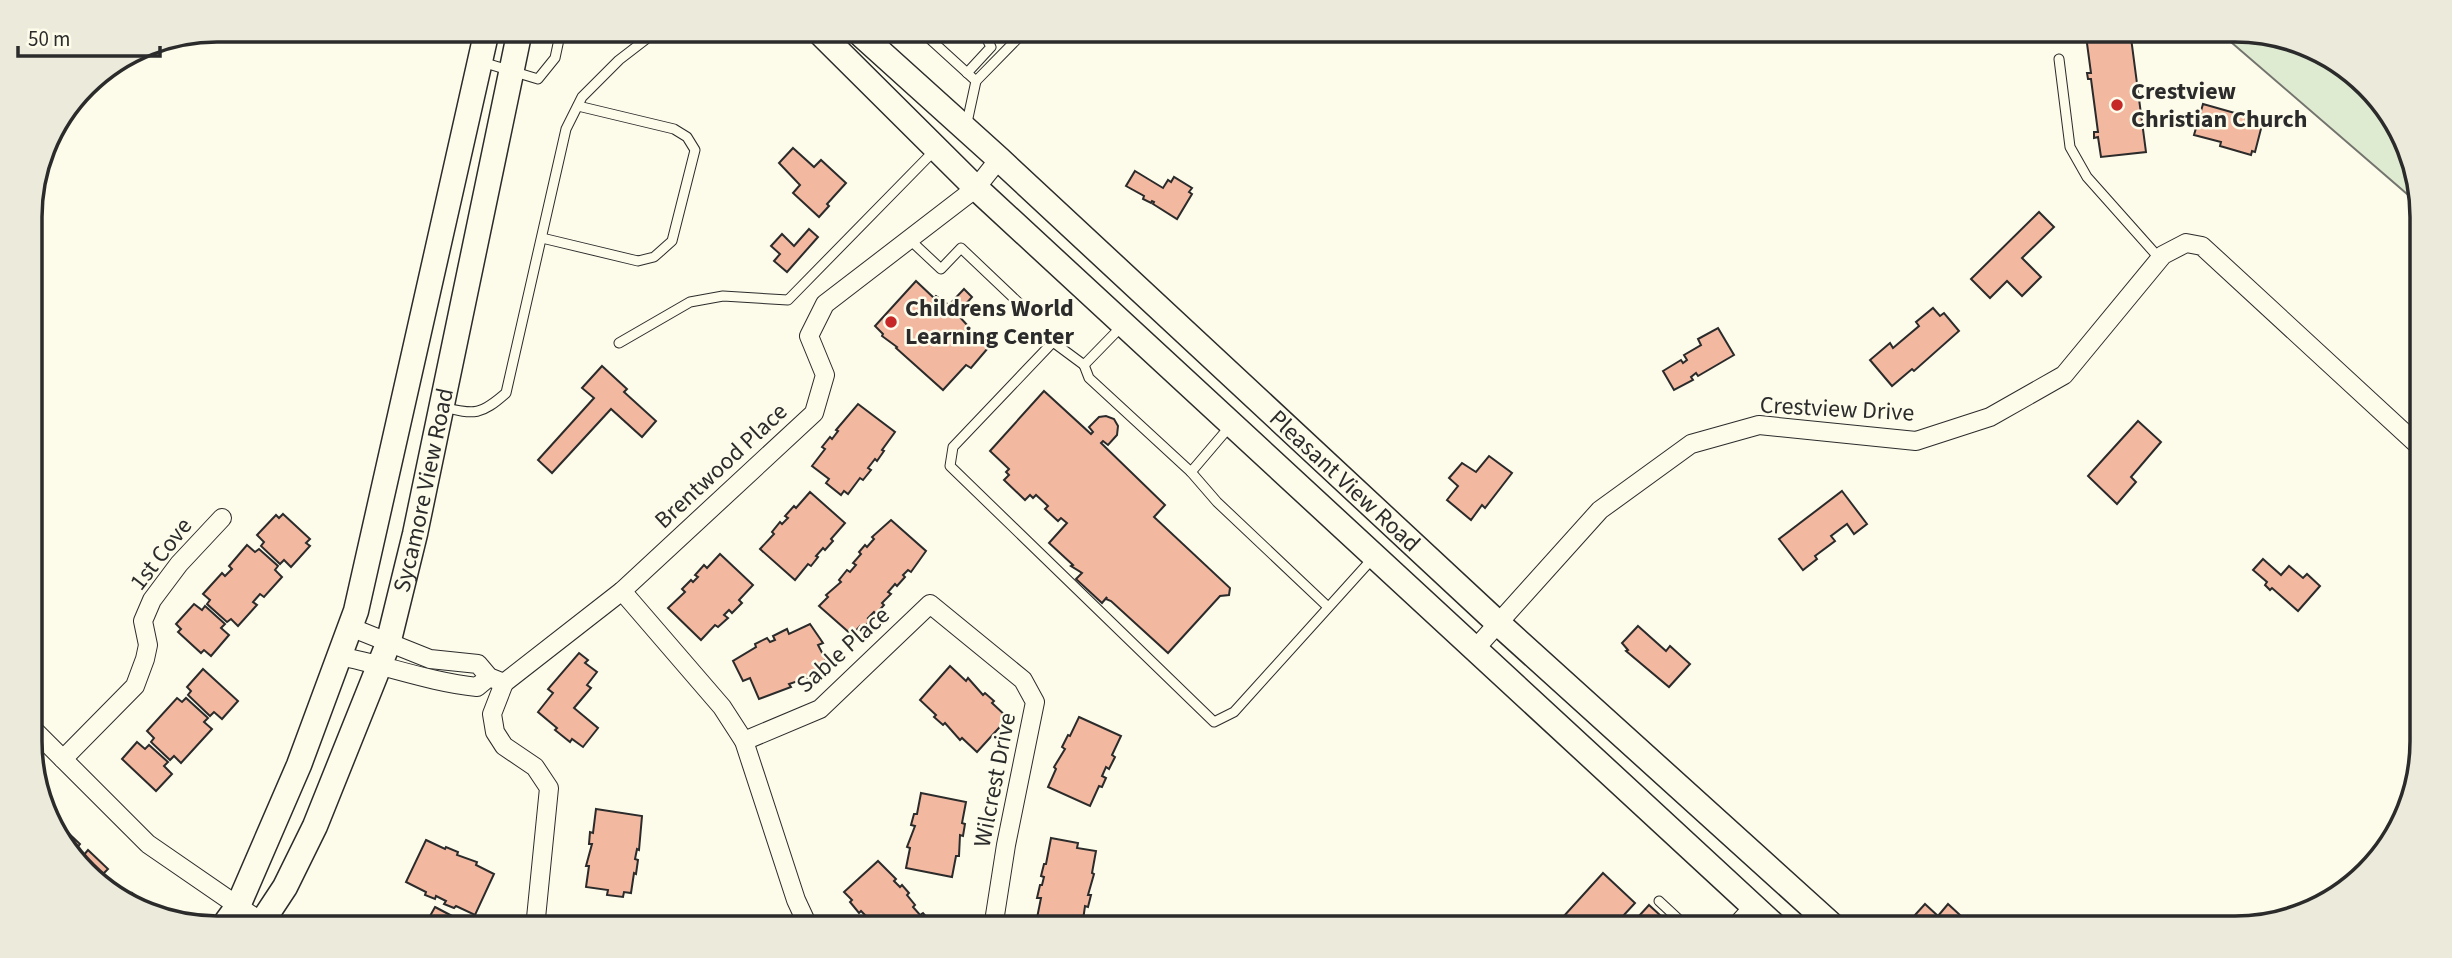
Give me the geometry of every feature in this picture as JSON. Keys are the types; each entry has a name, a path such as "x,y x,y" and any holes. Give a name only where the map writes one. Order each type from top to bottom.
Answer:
{"main road":[{"name":"Sycamore View Road","path":"231,916 238,906 299,765 356,611 484,42"},
{"name":"Sycamore View Road","path":"269,916 315,826 383,654 415,534 518,42"},
{"name":"Pleasant View Road","path":"829,42 976,188 1764,916"},
{"name":"Pleasant View Road","path":"869,42 1499,624 1822,916"},
{"path":"1231,424 1256,398"},
{"path":"403,399 442,407"}],"street":[{"name":"Brentwood Place","path":"350,627 383,654 446,684 477,687 497,680 622,591 814,413 825,375 809,336 825,304 976,188 999,159"},
{"name":"Crestview Drive","path":"1475,649 1600,510 1691,444 1759,425 1916,442 1990,417 2064,375 2163,255 2186,243 2202,246 2410,438"},
{"name":"1st Cove","path":"64,759 135,686 148,645 143,621 152,600 179,564 222,518"},
{"path":"622,591 722,707 744,741 803,916"},
{"name":"Sable Place","path":"744,741 820,709 930,604"},
{"name":"Wilcrest Drive","path":"930,604 1023,680 1035,702 1006,845 995,916"},
{"name":"Brentwood Place","path":"339,656 383,654"},
{"path":"497,680 492,714 495,732 504,746 535,767 549,788 536,916"},
{"path":"42,738 148,844 250,916"}],"lane":[{"path":"480,61 538,79 555,58 558,42"},
{"path":"442,407 468,413 488,409 506,393 566,129 582,97 619,60 642,42"},
{"path":"933,42 976,81"},
{"path":"967,73 991,47 988,42"},
{"path":"966,129 976,81 1014,42"},
{"path":"2059,59 2070,147 2087,177 2160,260"},
{"path":"542,239 638,261 654,257 672,241 695,150 687,137 674,129 578,106"},
{"path":"619,343 690,302 723,296 788,300 936,149"},
{"path":"909,239 941,269 961,248 1021,305"},
{"path":"1084,365 1123,324"},
{"path":"1328,607 1217,502 1191,472 1088,378 1084,365 1053,342 953,447 950,466 1214,722 1234,712 1375,556"},
{"path":"1191,472 1231,424"},
{"path":"1659,901 1676,916"},
{"path":"1740,916 1751,904"}],"green space":[{"path":"2231,42 2269,45 2291,51 2313,60 2350,85 2374,110 2387,129 2397,150 2409,196"}],"building":[{"name":"Crestview Christian Church","path":"2087,42 2132,42 2146,152 2101,157 2098,137 2094,138 2094,132 2098,132 2091,79 2088,79 2087,73 2091,73"},
{"path":"2203,104 2263,121 2255,152 2252,151 2251,155 2220,146 2221,142 2194,135"},
{"path":"793,148 814,167 821,160 846,183 819,217 793,193 800,185 779,163"},
{"path":"1135,171 1163,188 1168,180 1171,182 1174,177 1192,188 1189,192 1192,194 1177,219 1126,186"},
{"path":"2039,212 2054,227 2022,258 2041,277 2022,296 2007,281 1990,298 1971,279"},
{"path":"809,229 818,237 787,272 774,261 780,254 771,246 782,234 794,246"},
{"path":"916,281 934,298 936,296 949,305 964,289 972,297 957,314 968,326 966,328 988,348 971,368 966,365 943,390 882,336 875,326"},
{"path":"1933,308 1940,316 1944,313 1959,331 1914,371 1912,369 1892,386 1870,360 1890,343 1893,348 1919,326 1916,322"},
{"path":"1718,328 1734,355 1698,376 1696,373 1691,377 1693,380 1674,390 1663,371 1681,360 1683,363 1687,360 1684,355 1701,345 1698,339"},
{"path":"602,366 627,389 624,392 656,421 642,437 611,409 552,473 538,460 594,398 582,388"},
{"path":"1044,391 1091,434 1093,432 1089,427 1099,417 1114,419 1118,426 1117,435 1108,445 1103,441 1101,443 1165,505 1154,517 1230,588 1229,595 1220,596 1168,653 1106,599 1107,597 1102,603 1076,579 1082,573 1071,566 1073,565 1049,543 1067,523 1061,518 1058,521 1045,509 1048,506 1036,495 1033,498 1030,495 1025,500 1004,480 1009,475 1006,472 1009,469 990,451"},
{"path":"858,404 895,432 877,461 875,459 868,468 871,470 863,480 860,478 848,494 844,491 841,495 826,483 829,479 812,466 825,449 822,447 830,437 832,439 838,431 836,430"},
{"path":"2138,421 2161,442 2131,477 2136,482 2117,504 2088,476"},
{"path":"1489,456 1512,473 1485,508 1482,505 1471,520 1447,500 1458,486 1449,478 1462,463 1476,472"},
{"path":"1842,491 1867,524 1854,534 1847,524 1831,536 1835,541 1815,556 1817,559 1803,570 1779,539"},
{"path":"810,492 845,523 831,539 833,541 825,550 823,548 811,566 808,564 795,580 760,549 774,534 772,532 780,522 782,524 788,518 785,516"},
{"path":"283,514 310,539 306,543 310,546 291,567 284,560 280,564 261,546 264,542 257,535 276,515 279,518"},
{"path":"891,520 926,551 911,572 908,570 897,586 895,584 888,592 891,594 882,603 884,605 868,618 871,620 863,628 860,626 852,635 819,606 828,597 826,595 841,582 839,580 847,570 850,572 856,565 853,563 861,554 859,552 865,545 867,547 874,539 872,537"},
{"path":"247,545 255,552 259,549 278,566 275,570 282,577 264,597 260,594 253,602 257,605 238,626 231,619 227,622 207,604 210,600 203,594 222,573 225,576 232,569 229,566"},
{"path":"720,554 753,585 739,600 742,603 732,613 729,610 724,615 728,618 718,627 715,625 701,640 668,608 685,592 682,589 698,577 695,575 704,565 707,568"},
{"path":"2263,559 2281,575 2289,566 2303,578 2307,574 2320,586 2298,611 2272,588 2270,590 2265,585 2267,582 2253,570"},
{"path":"194,604 202,610 205,606 225,624 221,628 229,635 211,656 204,650 201,653 178,632 181,629 176,624"},
{"path":"810,624 823,643 818,645 828,664 811,672 813,676 759,699 750,678 743,681 733,661 767,638 770,642 775,640 773,636 787,629 789,634"},
{"path":"1638,626 1666,651 1670,646 1690,664 1669,687 1626,651 1628,650 1622,643"},
{"path":"579,653 588,660 585,663 597,672 587,685 591,688 574,708 598,728 583,747 572,739 570,742 538,712 553,693 548,689"},
{"path":"950,666 966,681 968,678 983,695 985,693 994,701 992,703 1008,718 977,752 962,738 960,740 945,723 943,725 934,717 936,715 920,700"},
{"path":"203,669 238,701 222,719 214,712 210,716 188,695 191,691 187,687"},
{"path":"177,698 182,702 186,698 208,718 204,722 212,729 181,763 174,756 170,760 151,742 154,738 147,731"},
{"path":"1079,717 1121,736 1112,755 1115,757 1102,776 1106,778 1102,787 1099,786 1090,806 1048,787 1056,769 1054,767 1065,749 1062,747"},
{"path":"137,742 145,749 149,745 168,762 164,766 172,774 156,791 122,759"},
{"path":"921,793 966,802 962,823 965,824 963,836 960,835 959,856 956,856 952,877 906,868 910,848 907,847 915,826 911,825 914,814 917,814"},
{"path":"596,809 642,816 639,850 637,849 635,859 638,860 636,874 634,873 631,893 624,892 623,897 607,895 608,890 586,887 589,866 586,866 592,844 589,844 590,832 593,833"},
{"path":"68,832 80,844 78,847"},
{"path":"1051,838 1078,843 1077,848 1096,851 1094,874 1088,895 1091,895 1084,916 1037,916 1041,898 1037,898"},
{"path":"426,840 458,852 457,855 477,862 476,865 494,874 475,915 456,906 454,908 444,904 446,901 436,896 435,899 425,895 426,892 406,882"},
{"path":"88,850 108,869 103,874 84,855"},
{"path":"878,861 896,879 894,881 909,893 907,895 915,905 913,907 920,915 923,913 926,916 864,916 844,892"},
{"path":"1603,873 1635,903 1623,916 1564,916"},
{"path":"1925,904 1938,916 1916,916"},
{"path":"1948,904 1961,916 1938,916"},
{"path":"1649,905 1661,916 1639,916"},
{"path":"435,907 452,916 430,916"}],"place":[{"name":"Crestview Christian Church","path":"2117,105"},
{"name":"Childrens World Learning Center","path":"891,322"}]}
